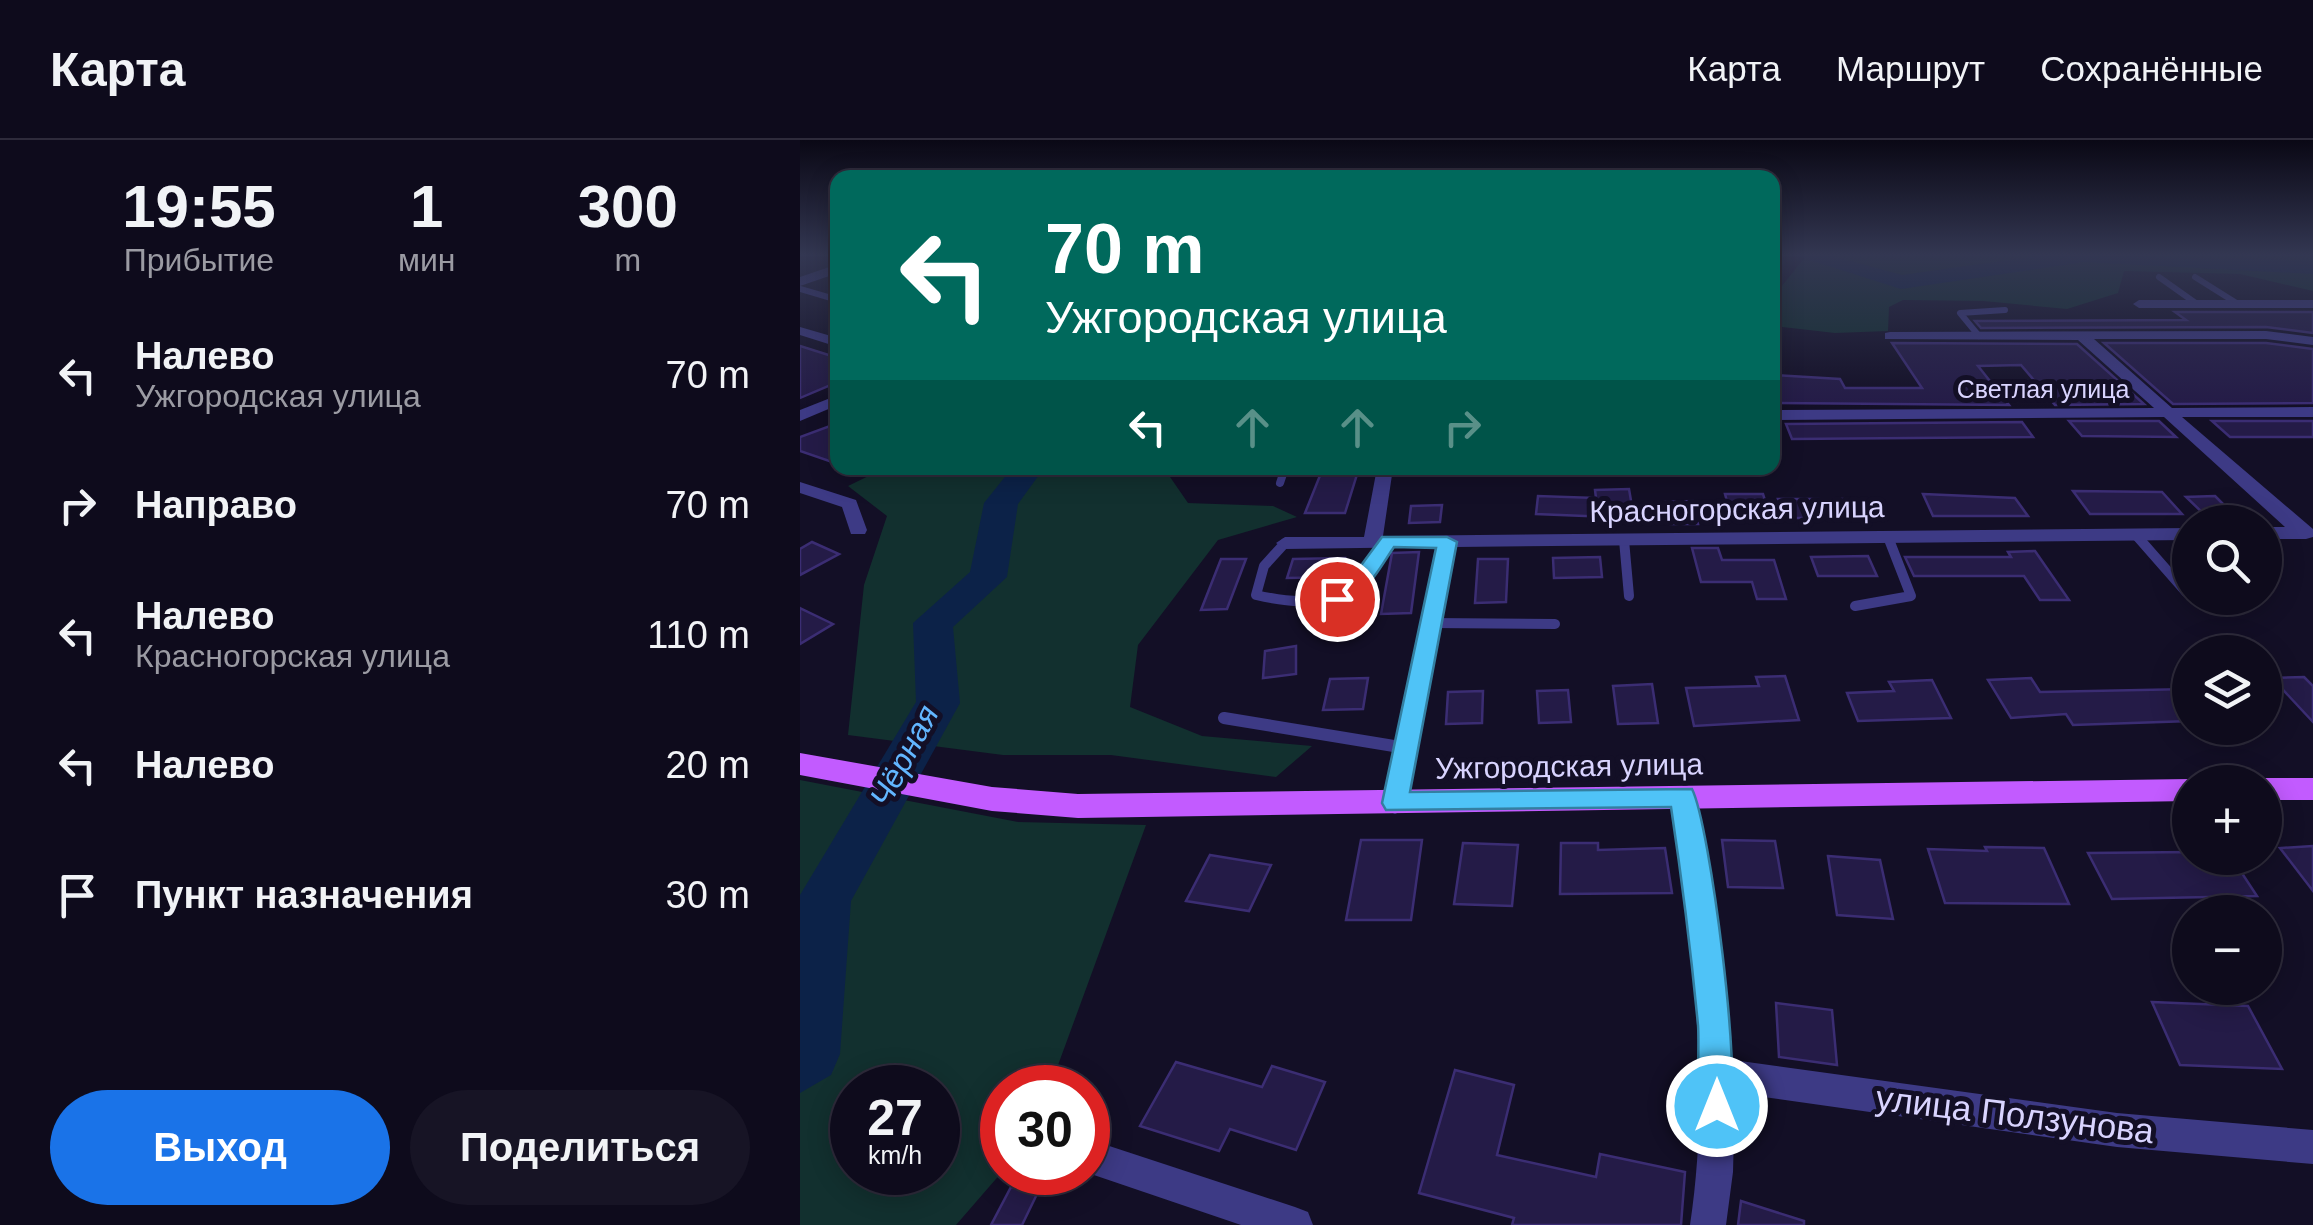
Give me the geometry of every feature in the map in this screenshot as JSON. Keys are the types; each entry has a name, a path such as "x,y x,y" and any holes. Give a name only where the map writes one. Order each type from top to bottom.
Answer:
{"main road":[{"name":"Ужгородская улица","path":"800,764 910,787 1078,806 2172,790"},
{"path":"2282,789 2313,788"}],"street":[{"path":"2199,306 2236,335"},
{"path":"800,332 830,341"},
{"path":"2081,335 2307,533"},
{"path":"1890,336 2236,335 2313,341"},
{"path":"800,416 830,403"},
{"name":"Светлая улица","path":"1780,415 2313,412"},
{"path":"1381,541 1385,475"},
{"path":"800,487 850,504 858,530"},
{"path":"2282,534 2307,533"},
{"name":"Красногорская улица","path":"1285,543 2172,534"},
{"path":"1395,803 1447,542"},
{"path":"1682,796 1705,942 1718,1074 1708,1225"},
{"name":"улица Ползунова","path":"1718,1074 2117,1130 2313,1146"},
{"path":"1110,1163 1296,1225"}],"lane":[{"path":"1979,336 1960,313 2005,310"},
{"path":"1280,483 1283,475"},
{"path":"2136,535 2172,576"},
{"path":"1856,606 1911,596 1888,538"},
{"path":"1624,540 1629,596"},
{"path":"1285,543 1272,552 1258,580 1256,595 1303,605 1337,599 1358,583 1381,541"},
{"path":"1431,623 1555,624"},
{"path":"1224,718 1406,748"}],"green space":[{"path":"1780,306 1892,306 1888,331 1835,333 1780,327"},
{"path":"2032,306 2078,306 2067,309"},
{"path":"871,475 1169,475 1188,503 1273,506 1297,517 1218,540 1138,645 1130,707 1202,736 1312,746 1276,777 1111,755 1003,755 848,735 864,585 887,516 848,486"},
{"path":"800,780 1018,822 1146,825 1058,1065 980,1065 982,1195 956,1225 800,1225"}],"building":[{"path":"2175,312 2313,312 2313,333 2266,327 1981,328 1975,321 2186,320"},
{"path":"1892,343 2077,344 2144,404 2055,405 2021,365 1978,366 2009,405 1780,403 1780,375 1840,379 1845,388 1922,388"},
{"path":"2104,343 2266,343 2313,349 2313,403 2173,404"},
{"path":"800,346 830,355 830,385 800,398"},
{"path":"2069,421 2159,421 2176,437 2082,436"},
{"path":"2212,421 2313,421 2313,437 2230,437"},
{"path":"2022,422 2033,437 1792,439 1786,424"},
{"path":"830,426 830,461 800,451 800,437"},
{"path":"1320,475 1357,475 1345,513 1305,513"},
{"path":"1629,489 1634,518 1536,514 1538,496 1596,498 1595,490"},
{"path":"2073,491 2162,492 2174,505 2172,514 2090,514"},
{"path":"1725,494 1763,494 1770,516 1731,516"},
{"path":"1923,494 2015,498 2028,516 1933,516"},
{"path":"2215,496 2224,505 2194,505 2186,497"},
{"path":"1778,499 1844,499 1852,518 1785,518"},
{"path":"1693,501 1698,524 1670,524 1666,502"},
{"path":"1442,505 1440,522 1409,523 1411,506"},
{"path":"812,542 839,554 800,575 800,549"},
{"path":"1692,548 1718,548 1722,560 1774,560 1786,599 1757,599 1752,582 1701,582"},
{"path":"2035,551 2069,600 2040,600 2024,576 1914,576 1905,557 2011,557 2008,552"},
{"path":"1419,552 1411,613 1381,614 1392,553"},
{"path":"1868,556 1877,576 1818,576 1811,557"},
{"path":"1600,557 1602,577 1554,578 1553,558"},
{"path":"1345,558 1340,577 1287,578 1293,559"},
{"path":"1221,559 1246,559 1227,609 1201,610"},
{"path":"1478,559 1508,559 1506,602 1475,603"},
{"path":"800,608 833,624 800,644"},
{"path":"1296,646 1296,674 1263,678 1265,651"},
{"path":"1785,676 1799,720 1694,726 1686,688 1759,686 1756,677"},
{"path":"2304,677 2313,686 2313,722 2282,689 2282,678"},
{"path":"1368,678 1363,709 1323,710 1330,679"},
{"path":"2031,678 2040,692 2172,689 2172,722 2073,725 2066,714 2011,718 1988,680"},
{"path":"1932,680 1951,718 1858,721 1847,693 1894,691 1889,682"},
{"path":"1652,684 1658,723 1618,724 1613,686"},
{"path":"1568,690 1571,722 1539,723 1537,691"},
{"path":"1483,691 1482,723 1446,724 1448,692"},
{"path":"1361,840 1422,840 1411,920 1346,920"},
{"path":"1722,840 1775,841 1783,888 1728,887"},
{"path":"1463,843 1518,845 1512,906 1454,904"},
{"path":"1561,843 1598,843 1598,850 1665,848 1672,893 1560,894"},
{"path":"2313,846 2313,891 2282,851"},
{"path":"1985,847 2044,848 2069,904 1945,903 1928,849 1987,851"},
{"path":"2172,852 2172,875 2243,875 2256,895 2112,899 2088,853"},
{"path":"1210,855 1271,865 1249,911 1186,901"},
{"path":"1828,856 1880,860 1893,919 1837,915"},
{"path":"2152,1002 2248,1006 2282,1069 2180,1065"},
{"path":"1776,1003 1832,1010 1837,1065 1779,1057"},
{"path":"1176,1062 1262,1087 1272,1066 1325,1082 1296,1150 1230,1129 1219,1151 1140,1126"},
{"path":"1455,1070 1514,1085 1497,1155 1596,1177 1600,1154 1685,1172 1681,1225 1512,1225 1514,1218 1419,1193"},
{"path":"1007,1195 1037,1195 1022,1225 991,1225"},
{"path":"1741,1201 1804,1221 1804,1225 1738,1225"}],"waterway":[{"name":"Чёрная","path":"800,1062 810,1054 825,898 938,703 933,623 988,577 1001,503 1023,475"}],"route":[{"path":"1337,599 1358,583 1388,542 1447,542 1395,803 1682,796 1705,942 1718,1074 1717,1106"}]}
